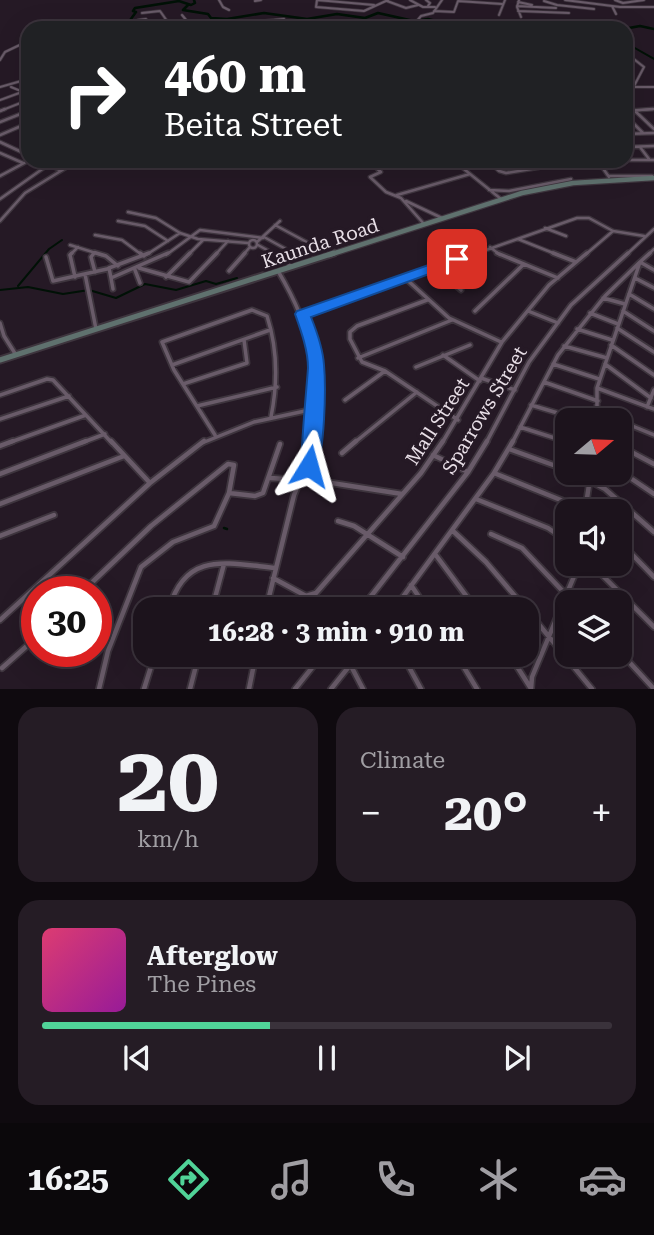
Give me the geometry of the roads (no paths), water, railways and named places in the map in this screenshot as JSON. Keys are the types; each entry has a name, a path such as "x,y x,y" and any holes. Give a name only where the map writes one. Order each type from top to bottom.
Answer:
{"main road":[{"name":"Kaunda Road","path":"0,360 540,187 609,178 654,176"}],"street":[{"path":"219,0 223,7 229,10"},
{"path":"255,2 261,0"},
{"path":"376,5 317,0 314,5 361,11 371,10 386,0"},
{"path":"378,0 386,0 406,8 418,5 454,12 458,1 502,4"},
{"path":"410,0 418,5"},
{"path":"426,0 430,3 428,6"},
{"path":"417,21 435,9 442,0"},
{"path":"499,15 505,0"},
{"path":"565,0 599,5 654,7"},
{"path":"589,14 605,0"},
{"path":"615,0 623,3 651,1"},
{"path":"544,1 555,2 556,8 551,17"},
{"path":"521,16 518,2 534,6 594,9"},
{"path":"612,6 616,14"},
{"path":"518,10 556,8 569,13"},
{"path":"142,13 160,11 167,21"},
{"path":"182,15 187,21"},
{"path":"258,21 284,19"},
{"path":"138,20 148,21"},
{"path":"0,60 5,52 21,44"},
{"path":"633,58 644,67 634,87 654,87"},
{"path":"0,87 21,82"},
{"path":"9,86 21,92"},
{"path":"1,98 21,92"},
{"path":"0,111 21,103"},
{"path":"634,110 654,109"},
{"path":"634,110 654,131"},
{"path":"0,122 21,114"},
{"path":"633,123 643,133"},
{"path":"0,135 21,126"},
{"path":"633,134 654,131"},
{"path":"0,142 21,151"},
{"path":"633,147 654,146"},
{"path":"640,147 652,160"},
{"path":"0,153 21,162"},
{"path":"0,159 6,156"},
{"path":"633,160 652,160"},
{"path":"0,176 21,164"},
{"path":"0,199 44,168"},
{"path":"55,168 60,170"},
{"path":"0,220 24,193 64,168"},
{"path":"376,168 381,172 370,177 386,192 442,218"},
{"path":"463,168 501,199"},
{"path":"496,168 506,173 537,168"},
{"path":"603,168 609,178 616,175 626,177"},
{"path":"395,195 470,174"},
{"path":"549,185 571,179"},
{"path":"489,190 509,191 540,187"},
{"path":"401,198 424,224"},
{"path":"128,212 156,218 180,233 203,240 257,244 292,267"},
{"path":"303,314 545,228 585,217 613,231 644,236"},
{"path":"118,221 145,226 168,241"},
{"path":"257,244 280,221"},
{"path":"275,225 314,246"},
{"path":"545,228 566,236"},
{"name":"Sparrows Street","path":"371,597 468,472 488,441 529,362 574,302 654,229"},
{"path":"111,278 164,256 200,230 263,237 293,253"},
{"name":"Mall Street","path":"273,578 303,595 313,596 433,455 458,420 502,342 558,278 613,231"},
{"path":"46,257 53,281 118,266 144,256 180,233"},
{"path":"95,235 122,240 144,256"},
{"path":"516,238 576,262"},
{"path":"166,277 203,240"},
{"path":"137,269 189,282 229,241"},
{"path":"70,245 106,256 118,266"},
{"path":"229,271 248,245"},
{"path":"75,277 69,255 78,247"},
{"path":"490,247 498,254 558,278"},
{"path":"402,597 494,473 564,346 603,298 653,250"},
{"path":"95,252 91,257 95,272"},
{"path":"640,262 654,270"},
{"path":"598,408 597,388 640,262"},
{"path":"475,312 524,264"},
{"path":"435,268 461,290"},
{"path":"107,269 113,289"},
{"path":"137,269 140,283"},
{"path":"269,597 294,495 304,480 313,441 316,378 314,350 303,314 278,271"},
{"path":"85,274 96,330"},
{"path":"405,278 452,320 502,342"},
{"path":"635,278 654,288"},
{"path":"629,294 654,309"},
{"path":"603,298 625,305"},
{"path":"427,300 354,328 349,337 363,363 385,371 458,420"},
{"path":"215,436 172,365 163,340 256,309 267,316 275,348 277,387 271,417"},
{"path":"528,311 558,323"},
{"path":"623,311 654,331"},
{"path":"590,313 617,326 654,352"},
{"path":"358,358 452,320"},
{"path":"0,323 4,336 16,355"},
{"path":"577,329 611,343 654,375"},
{"path":"172,365 271,330"},
{"path":"183,384 247,363 244,340"},
{"path":"416,367 470,345"},
{"path":"564,346 606,361 651,398"},
{"path":"443,355 480,380 515,390"},
{"path":"554,364 600,379"},
{"path":"345,400 385,371"},
{"path":"0,395 51,379 150,483"},
{"path":"544,382 598,401"},
{"path":"197,407 277,387"},
{"path":"597,388 654,410"},
{"path":"647,407 654,390"},
{"path":"342,453 417,392"},
{"path":"0,419 69,396"},
{"path":"531,405 555,412"},
{"path":"0,620 150,483 215,436 271,417 314,410"},
{"path":"0,446 86,415"},
{"path":"632,426 654,435"},
{"path":"520,427 555,438"},
{"path":"0,474 105,434"},
{"path":"229,493 259,495 267,488 280,444"},
{"path":"509,449 555,466"},
{"path":"632,452 654,464"},
{"path":"433,455 468,472"},
{"path":"0,504 124,456"},
{"path":"99,576 151,526 230,463 234,467 229,493 214,526 173,542 141,566 108,652 99,689"},
{"path":"494,473 557,499"},
{"path":"270,478 304,480 402,494"},
{"path":"632,479 654,494"},
{"path":"597,485 610,493 654,532"},
{"path":"476,499 555,533"},
{"path":"0,536 54,515"},
{"path":"338,521 354,526 403,557"},
{"path":"453,531 486,562 515,597"},
{"path":"491,534 522,548 562,590"},
{"path":"435,554 467,597"},
{"path":"632,554 654,577"},
{"path":"173,597 182,579 203,566 224,564 275,568"},
{"path":"215,597 224,564"},
{"path":"603,576 654,627"},
{"path":"411,584 419,597"},
{"path":"531,689 532,677 555,620"},
{"path":"539,626 592,689"},
{"path":"2,668 21,651"},
{"path":"632,665 654,689"},
{"path":"144,689 151,667"},
{"path":"190,689 196,667"},
{"path":"249,689 253,667"},
{"path":"295,689 313,667"},
{"path":"331,689 348,667"},
{"path":"351,667 363,689"},
{"path":"409,667 421,689"},
{"path":"464,667 477,689"},
{"path":"517,667 531,689"}],"waterway":[{"path":"129,21 136,12 133,11 135,8 179,1 191,5 195,3 194,0"},
{"path":"188,5 183,10 208,14 211,18 227,19 264,13 307,19 337,14 365,18 378,13 414,21"},
{"path":"414,21 436,21"},
{"path":"633,27 654,29"},
{"path":"633,47 654,59"},
{"path":"18,286 49,249 62,240"},
{"path":"0,290 28,287 63,294 89,290 116,298 145,284 176,290 206,281 216,284 237,278"}]}
